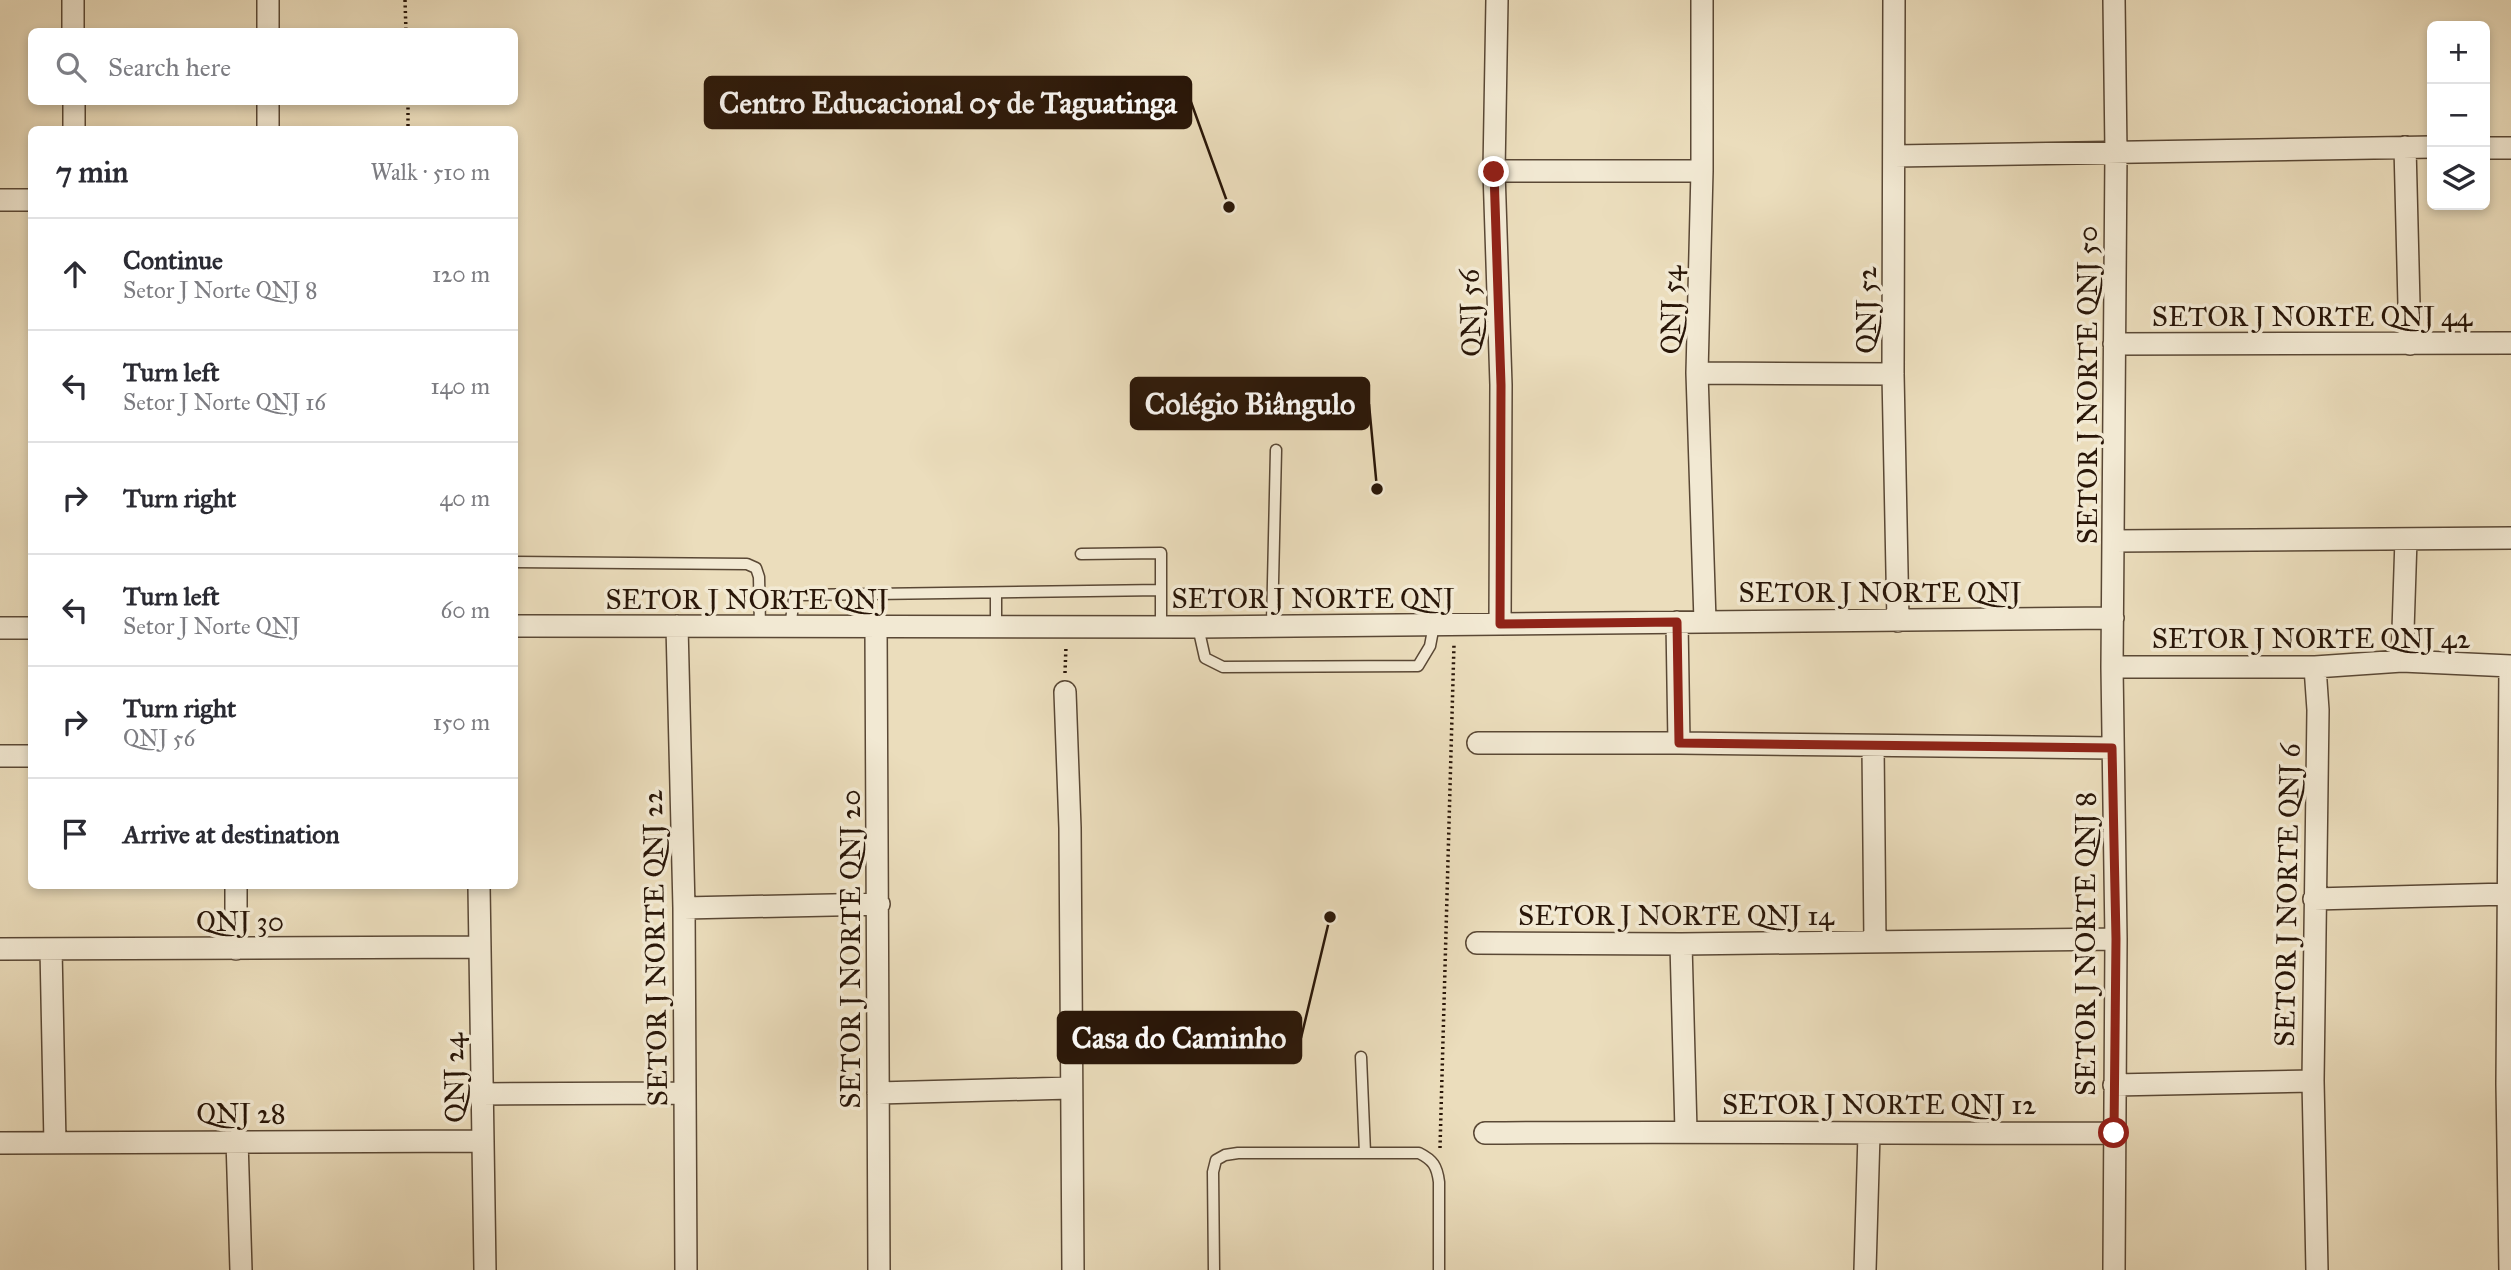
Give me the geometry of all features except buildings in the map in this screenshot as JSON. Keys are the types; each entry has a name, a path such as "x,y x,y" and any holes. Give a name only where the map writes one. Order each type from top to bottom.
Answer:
{"street":[{"path":"73,0 73,28"},
{"path":"268,0 268,28"},
{"name":"QNJ 56","path":"1497,0 1494,172 1501,385 1500,624"},
{"name":"QNJ 54","path":"1702,0 1702,171 1697,373 1705,621"},
{"name":"QNJ 52","path":"1894,0 1893,374 1898,621"},
{"name":"SETOR J NORTE QNJ 50","path":"2113,618 2116,152 2114,0"},
{"path":"74,105 74,126"},
{"path":"268,105 268,126"},
{"path":"2405,147 2410,344"},
{"path":"1895,156 2427,147"},
{"path":"2490,148 2511,148"},
{"path":"1494,172 1702,171"},
{"path":"0,200 28,200"},
{"name":"SETOR J NORTE QNJ 44","path":"2114,344 2511,343"},
{"path":"1697,373 1893,374"},
{"path":"2115,541 2511,538"},
{"path":"2402,661 2406,539"},
{"name":"SETOR J NORTE QNJ","path":"518,626 876,628 2113,618"},
{"name":"SETOR J NORTE QNJ 8","path":"2113,618 2112,748 2116,939 2114,1270"},
{"path":"1677,622 1679,743"},
{"name":"SETOR J NORTE QNJ 22","path":"677,626 684,908 686,1270"},
{"path":"0,628 28,628"},
{"name":"SETOR J NORTE QNJ 20","path":"876,628 879,1270"},
{"name":"SETOR J NORTE QNJ 42","path":"2112,667 2315,667 2402,661 2511,666"},
{"path":"2510,1270 2508,894 2511,666"},
{"name":"SETOR J NORTE QNJ 6","path":"2315,667 2318,710 2313,1081 2317,1270"},
{"path":"1065,692 1070,828 1073,1270"},
{"path":"1478,743 2112,748"},
{"name":"SETOR J NORTE QNJ 14","path":"1873,746 1875,942"},
{"path":"0,756 28,756"},
{"path":"236,889 236,948"},
{"name":"QNJ 24","path":"479,889 485,1270"},
{"path":"2314,899 2508,894"},
{"path":"684,908 879,904"},
{"name":"SETOR J NORTE QNJ 14","path":"1477,943 1681,944 2116,939"},
{"name":"SETOR J NORTE QNJ 12","path":"1681,944 1686,1131"},
{"name":"QNJ 30","path":"0,949 480,947"},
{"path":"51,949 55,1143"},
{"name":"SETOR J NORTE QNJ 6","path":"2114,1086 2313,1081"},
{"path":"878,1093 1070,1088"},
{"path":"482,1094 684,1093"},
{"name":"SETOR J NORTE QNJ 12","path":"1485,1133 2114,1133"},
{"path":"1865,1270 1869,1134"},
{"path":"237,1140 241,1270"},
{"name":"QNJ 28","path":"0,1143 483,1141"}],"lane":[{"path":"1272,626 1276,450"},
{"path":"1081,554 1161,553 1161,626"},
{"path":"518,562 747,564 756,568 759,577 760,627"},
{"path":"790,627 794,598 800,595 1161,590"},
{"path":"996,593 996,627"},
{"path":"1198,626 1205,658 1223,667 1237,667 1418,666 1444,625"},
{"path":"1361,1057 1365,1153"},
{"path":"1214,1270 1213,1172 1216,1160 1238,1153 1419,1153 1432,1160 1437,1169 1439,1270"}],"path":[{"path":"405,0 406,28"},
{"path":"408,105 408,126"},
{"path":"1439,1182 1444,625"},
{"path":"1065,692 1066,627"}],"place":[{"name":"Centro Educacional 05 de Taguatinga","path":"1229,207"},
{"name":"Colégio Biângulo","path":"1377,489"},
{"name":"Casa do Caminho","path":"1330,917"}],"route":[{"path":"1494,172 1501,385 1500,624 1677,622 1679,743 2112,748 2116,939 2114,1133"}]}
